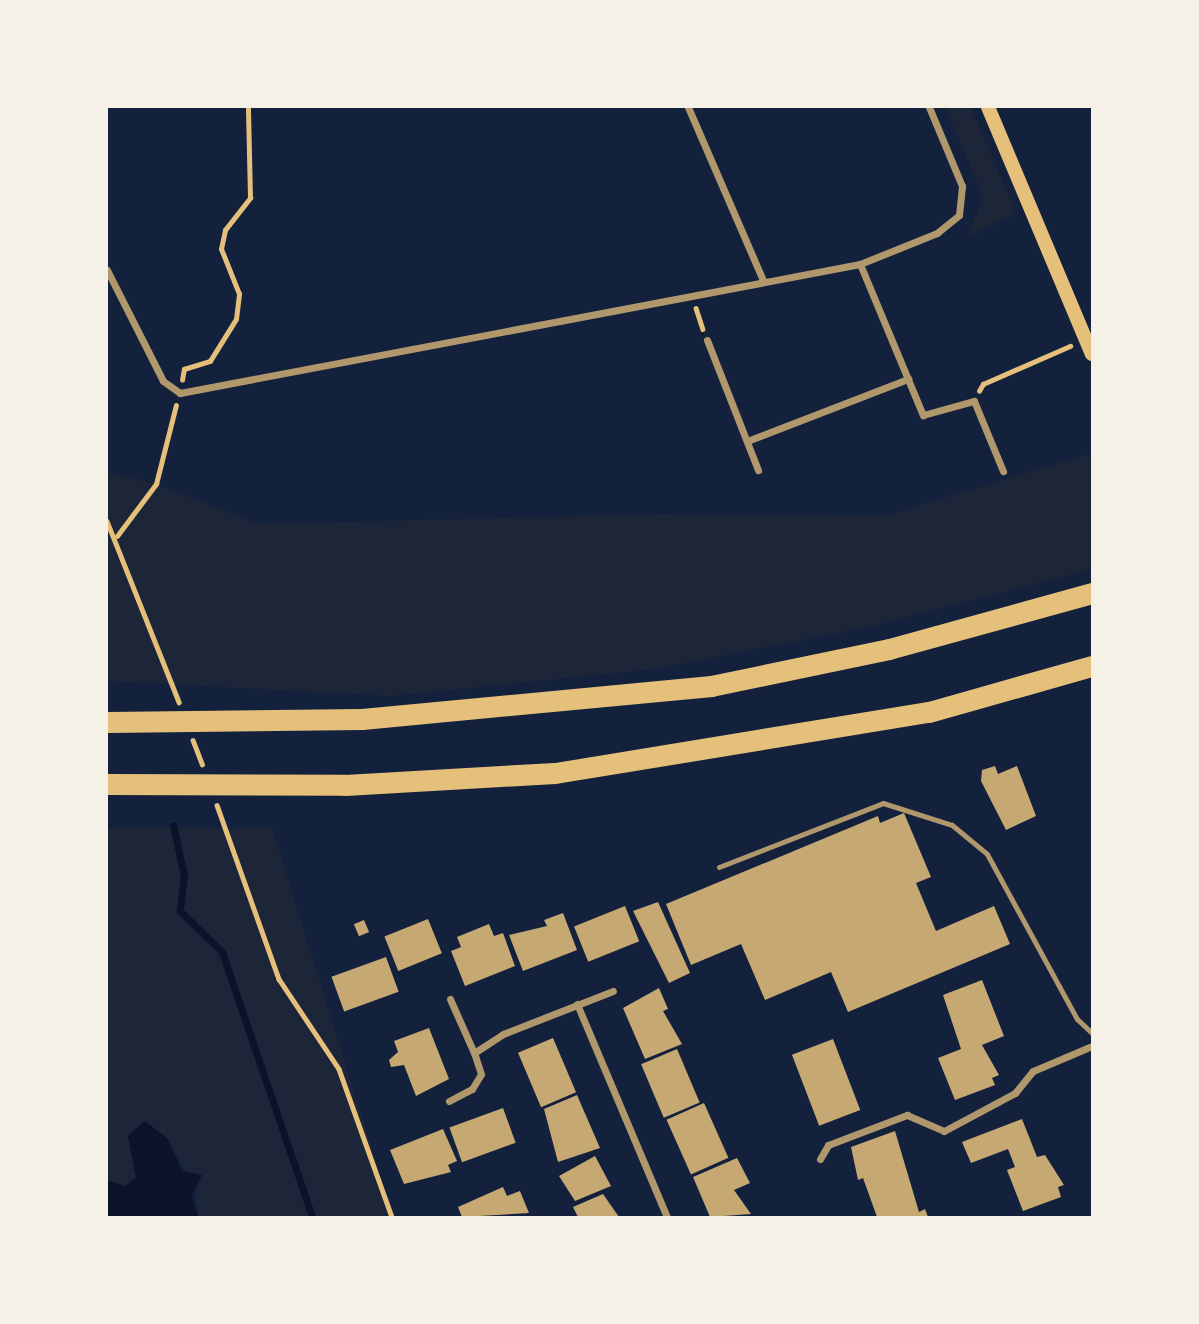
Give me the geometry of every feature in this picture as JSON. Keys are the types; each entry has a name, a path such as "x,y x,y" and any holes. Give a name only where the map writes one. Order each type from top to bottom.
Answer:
{"highway":[{"path":"107,722 362,719 711,686 889,649 1092,593"},
{"path":"107,784 345,785 555,773 929,712 1092,666"}],"main road":[{"path":"988,107 1092,354"}],"street":[{"path":"688,107 763,280"},
{"path":"107,270 163,380 180,393 691,293 860,264 937,233 959,215 962,186 929,107"},
{"path":"860,264 923,415 974,401 1003,471"},
{"path":"707,340 758,470"},
{"path":"747,441 908,379"},
{"path":"474,1053 577,1004 613,991"},
{"path":"449,1101 471,1089 481,1074 450,999"},
{"path":"577,1004 667,1217"},
{"path":"820,1159 828,1145 907,1115 944,1131 1004,1100 1033,1071 1092,1046"}],"lane":[{"path":"719,867 883,803 952,825 987,854 1077,1019 1092,1033"}],"path":[{"path":"117,536 156,484 184,369 210,361 236,319 239,294 221,249 225,230 250,198 248,107"},
{"path":"691,293 707,340"},
{"path":"974,401 983,384 1086,340"},
{"path":"107,521 117,536 132,573"},
{"path":"270,952 279,979 339,1069 391,1217"}],"shaded area":[{"path":"945,107 971,107 1016,213 968,237 981,202 979,186"},
{"path":"1092,453 1092,569 877,625 656,669 391,696 107,681 107,473 156,484 259,524 658,514 884,516"},
{"path":"107,828 272,828 393,1217 198,1217 195,1188 167,1138 128,1136 136,1178 125,1186 107,1180"},
{"path":"145,1121 167,1138 182,1171 202,1175 192,1195 198,1217 107,1217 107,1180 125,1186 136,1178 128,1136"}],"building":[{"path":"995,766 998,774 1017,766 1036,816 1006,830 981,781 982,770"},
{"path":"904,813 931,877 916,883 936,931 994,906 1010,944 848,1012 831,972 765,1000 741,944 691,965 666,904 878,816 880,823"},
{"path":"658,902 690,973 669,983 633,911"},
{"path":"625,906 639,941 588,962 574,927"},
{"path":"563,913 577,950 523,971 509,935 547,926 544,920"},
{"path":"428,919 442,953 398,971 384,937"},
{"path":"364,920 369,932 359,936 354,924"},
{"path":"489,924 494,936 503,933 515,966 465,986 451,951 461,947 457,937"},
{"path":"386,957 399,992 344,1012 331,977"},
{"path":"982,980 1004,1036 982,1045 999,1075 992,1078 995,1085 955,1100 938,1058 961,1049 943,995"},
{"path":"659,988 668,1009 663,1011 682,1044 645,1059 623,1008"},
{"path":"429,1028 449,1079 416,1096 404,1065 391,1067 389,1060 398,1052 394,1041"},
{"path":"553,1038 576,1092 541,1107 518,1053"},
{"path":"833,1039 860,1110 819,1126 792,1055"},
{"path":"677,1049 700,1102 664,1118 641,1064"},
{"path":"577,1095 600,1148 558,1162 544,1109"},
{"path":"704,1103 728,1158 691,1174 667,1120"},
{"path":"503,1108 516,1143 462,1162 449,1127"},
{"path":"1022,1119 1037,1157 1045,1155 1064,1185 1058,1187 1061,1197 1023,1211 1007,1170 1015,1167 1008,1149 971,1163 962,1142"},
{"path":"443,1129 457,1161 448,1165 451,1172 404,1184 390,1150"},
{"path":"895,1131 919,1212 925,1209 928,1217 877,1217 863,1178 858,1180 851,1147"},
{"path":"595,1156 611,1186 575,1201 559,1176"},
{"path":"737,1158 750,1183 734,1190 751,1214 710,1217 693,1177"},
{"path":"503,1187 507,1196 520,1191 529,1213 462,1217 458,1207"},
{"path":"603,1194 619,1217 578,1217 573,1207"}],"waterway":[{"path":"173,825 184,876 180,911 222,952 312,1217"}]}
